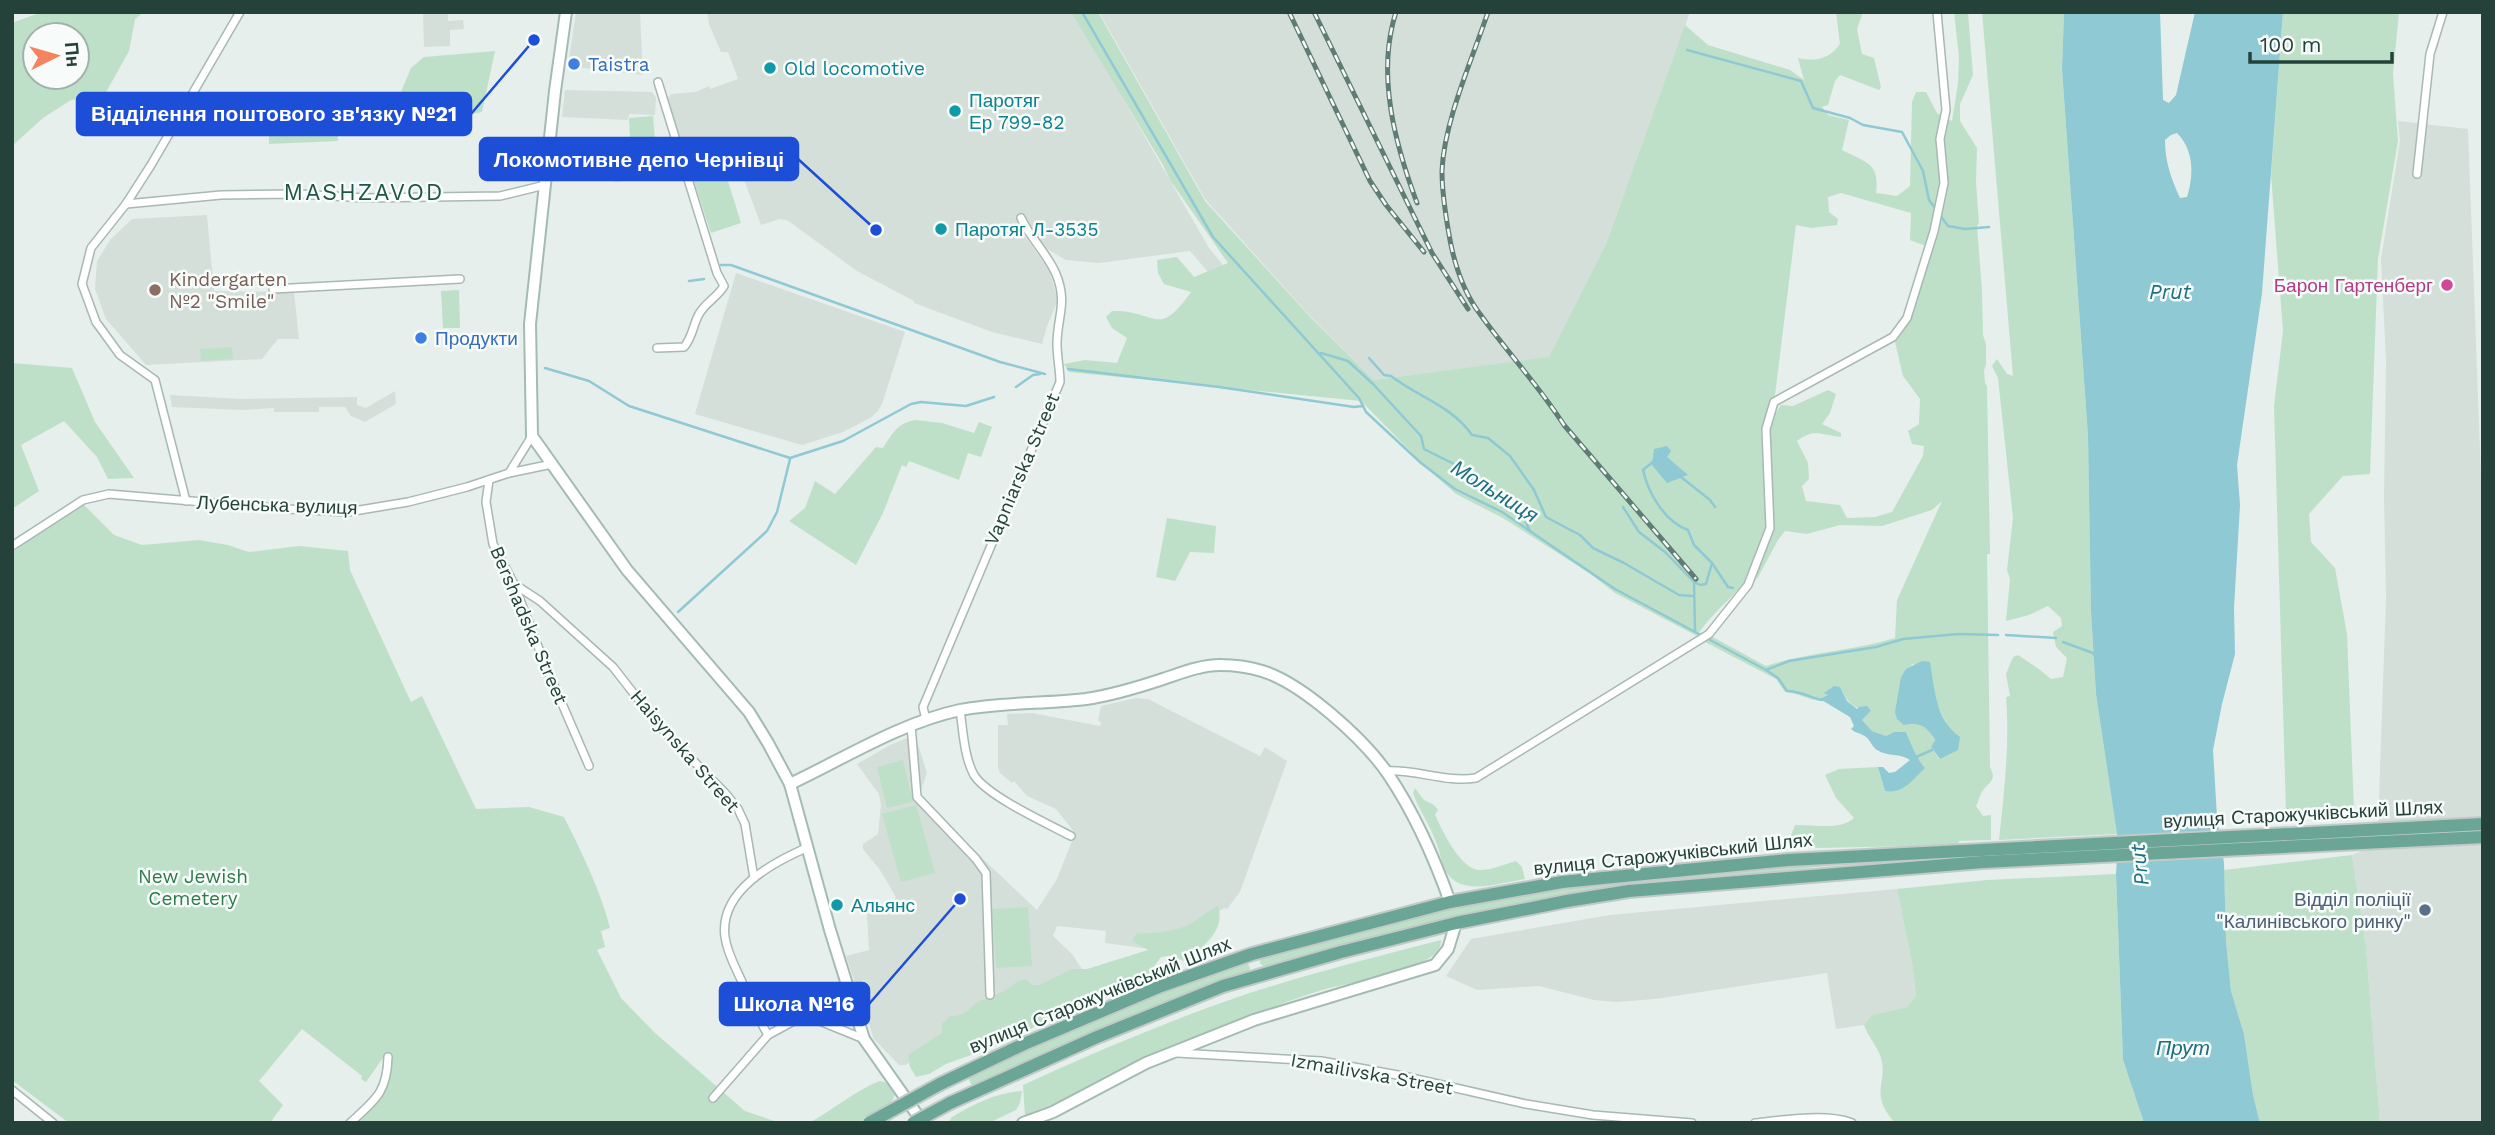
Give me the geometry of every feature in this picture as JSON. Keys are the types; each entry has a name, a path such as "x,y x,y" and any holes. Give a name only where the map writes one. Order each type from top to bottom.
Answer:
{"main road":[{"name":"вулиця Старожучківський Шлях","path":"912,1123 965,1095 1223,986 1456,923 1567,901 1629,891 1986,856 2483,824"},
{"name":"вулиця Старожучківський Шлях","path":"869,1123 940,1084 1024,1044 1149,991 1252,954 1450,902 1562,882 1788,859 1986,856 2483,837"},
{"path":"1628,874 1629,891"},
{"path":"1252,954 1258,975"},
{"path":"956,1076 965,1095"}],"street":[{"path":"186,502 155,380 120,355 96,322 82,285 91,248 126,204 240,12"},
{"path":"509,473 531,436 530,324 566,12"},
{"path":"1386,771 1411,771 1461,781 1476,778 1709,634 1748,585 1770,528 1766,429 1774,402 1893,337 1907,318 1934,230 1944,183 1940,139 1946,110 1937,12"},
{"path":"2417,174 2430,54 2443,12"},
{"path":"657,348 684,347 698,315 718,297 724,286 717,273 658,82"},
{"path":"126,204 221,195 299,194 365,198 500,196 545,186"},
{"name":"Vapniarska Street","path":"926,720 923,707 1060,383 1057,340 1063,309 1058,282 1050,262 1027,231 1021,218"},
{"path":"273,289 460,279"},
{"path":"531,436 628,570 749,712 790,784 806,848 864,1039 923,1123"},
{"name":"Лубенська вулиця","path":"12,546 83,500 96,496 348,512 408,502 509,473 552,464"},
{"name":"Bershadska Street","path":"489,480 486,502 491,536 514,584 589,766"},
{"name":"Haisynska Street","path":"514,584 540,601 613,667 660,727 732,802 745,824 754,878"},
{"path":"790,784 911,725 960,710 1087,699 1218,664 1242,667 1263,671 1304,693 1346,727 1386,771 1415,817 1450,902"},
{"path":"960,710 966,747 975,777 984,787 1026,813 1071,836"},
{"path":"911,725 917,797 986,873 989,995"},
{"path":"768,1035 732,960 725,937 730,908 754,878 780,859 806,848"},
{"path":"1174,1053 1254,1020 1435,965 1448,949 1456,923"},
{"path":"713,1098 768,1035 825,1004 847,987"},
{"path":"805,1015 864,1039"},
{"name":"Izmailivska Street","path":"1028,1122 1054,1112 1146,1063 1174,1053 1321,1062 1403,1076 1526,1104 1593,1115 1692,1123"},
{"path":"350,1123 385,1085 388,1057"},
{"path":"12,1090 53,1123"},
{"path":"1755,1123 1797,1119 1852,1123"}],"shaded area":[{"path":"423,12 448,12 448,21 463,20 464,29 450,30 450,46 424,47"},
{"path":"576,12 640,13 643,75 568,66"},
{"path":"707,12 1073,12 1209,248 1223,265 1208,272 1190,251 1099,263 1066,260 1049,250 1031,232 1024,214 1017,215 1019,228 1049,270 1058,300 1042,344 992,332 914,303 857,271 787,220 779,219 761,225 734,153 689,168 668,99 671,94 696,92 709,86 710,89 738,79 728,52 721,52"},
{"path":"1099,12 1690,12 1606,244 1549,358 1374,380 1308,314 1205,199"},
{"path":"565,90 652,92 656,98 655,115 629,114 628,120 562,117"},
{"path":"2398,121 2468,129 2483,531 2483,823 2378,828 2386,597 2386,361 2381,259 2400,141"},
{"name":"Kindergarten №2 \"Smile\"","path":"207,215 214,291 294,292 299,339 278,339 262,359 146,365 106,319 95,289 97,261 110,240 132,219"},
{"path":"736,273 905,332 878,411 843,432 802,445 695,414"},
{"path":"395,391 396,404 365,422 351,416 345,407 319,407 319,412 274,412 274,408 242,410 172,407 170,395 242,399 357,397 357,405 366,408"},
{"path":"1136,698 1148,699 1260,756 1265,747 1287,761 1240,892 1227,909 1209,916 1157,950 1105,943 1106,931 1057,926 1053,936 1072,954 1082,969 982,1008 906,1065 899,1065 874,1039 846,956 869,950 867,914 894,901 896,897 880,870 863,849 863,844 878,834 881,805 879,794 857,764 890,745 915,735 927,773 919,796 1037,910 1057,879 1075,833 1056,809 1027,796 1014,781 1012,783 1000,773 998,725 1008,725 1007,714 1032,713 1100,726 1101,722 1098,721 1101,706"},
{"path":"2483,837 2483,1123 2380,1123 2366,947 2352,855 2377,844"},
{"path":"1897,889 1916,996 1907,1007 1872,1015 1864,1025 1836,1029 1827,973 1655,999 1616,1002 1594,1000 1539,986 1477,990 1446,976 1471,939 1610,915"}],"green space":[{"path":"42,12 144,12 135,19 129,51 105,94 71,100 43,118 12,146 12,23"},
{"path":"1071,12 1098,12 1205,201 1311,318 1374,380 1549,357 1606,244 1685,25 1708,45 1790,70 1804,80 1798,58 1822,58 1832,53 1840,44 1836,12 1863,12 1857,29 1862,54 1874,58 1881,87 1879,90 1840,75 1835,81 1828,105 1822,107 1828,115 1849,120 1842,150 1870,165 1876,175 1876,193 1897,196 1910,186 1912,102 1916,92 1926,92 1937,113 1952,121 1959,57 1954,12 1968,12 1973,75 1960,104 1960,121 1977,148 1977,226 1983,335 1986,344 1984,370 1987,386 1990,554 1987,554 1990,767 1993,777 1981,793 1976,806 1983,816 1991,815 1991,840 1959,841 1958,845 1820,848 1787,846 1795,825 1834,826 1854,818 1836,798 1825,775 1839,769 1878,767 1885,791 1911,781 1924,768 1906,732 1894,732 1886,736 1872,731 1862,720 1871,711 1852,704 1840,687 1819,701 1785,692 1776,679 1703,641 1711,636 1766,666 1895,638 1897,600 1942,501 1932,510 1882,526 1840,525 1807,534 1785,531 1757,579 1754,567 1697,636 1615,593 1589,573 1503,518 1456,494 1361,401 1069,372 1064,364 1085,360 1117,363 1127,338 1112,328 1106,317 1112,311 1163,319 1180,307 1191,292 1164,284 1158,273 1157,260 1177,257 1194,277 1228,263 1170,180","holes":["1841,193 1911,213 1910,240 1923,245 1934,242 1911,319 1895,342 1903,376 1920,399 1919,424 1908,431 1912,444 1924,446 1923,456 1892,512 1875,517 1847,518 1840,505 1806,501 1802,486 1809,479 1808,463 1797,441 1813,433 1841,437 1841,433 1822,424 1830,413 1836,394 1828,390 1793,406 1781,405 1761,436 1775,395 1796,225 1811,228 1837,225 1838,219 1829,212 1828,197","1913,664 1932,672 1937,704 1954,739 1957,750 1939,759 1931,747 1935,741 1926,727 1918,722 1901,677"]},
{"path":"1982,12 2064,12 2062,69 2088,436 2091,612 2096,694 2117,834 1999,840 2007,751 2006,697 2010,696 2006,674 2013,657 2018,655 2051,679 2063,677 2067,658 2056,647 2053,632 2062,626 2061,618 2048,606 2006,621 2010,579 2007,570 2013,518 1998,378 1992,366 1997,359 2007,374 2013,376"},
{"path":"2283,12 2399,12 2393,74 2398,141 2378,259 2370,474 2343,476 2309,514 2311,542 2335,568 2347,634 2354,810 2286,812 2274,406 2283,331 2271,175"},
{"path":"495,51 482,112 467,115 465,97 440,101 428,112 395,118 398,99 411,68 424,57"},
{"path":"336,104 338,141 269,144 268,106"},
{"path":"653,116 656,153 631,155 629,118"},
{"path":"656,157 658,177 615,182 615,159"},
{"path":"723,165 741,223 711,233 692,175"},
{"path":"459,290 460,328 443,328 441,291"},
{"path":"232,347 233,359 201,361 200,349"},
{"path":"12,363 72,368 95,422 134,478 108,479 97,457 64,421 21,445 39,491 12,509"},
{"path":"916,420 942,423 974,433 979,422 992,427 981,457 968,453 959,480 909,461 906,467 902,465 883,513 856,565 789,521 805,508 815,481 835,494 876,447 883,448 900,426"},
{"name":"New Jewish Cemetery","path":"84,505 114,535 142,545 199,540 249,552 299,546 348,551 350,570 411,702 422,696 476,809 529,807 564,817 590,871 606,914 610,928 601,931 605,947 597,950 621,998 655,1033 745,1111 780,1123 353,1123 375,1103 388,1085 390,1055 385,1055 366,1082 302,1029 259,1081 283,1105 270,1123 69,1123 12,1080 12,553 50,523"},
{"path":"1167,518 1216,526 1214,553 1190,552 1175,581 1156,577"},
{"path":"903,760 913,802 887,808 877,767"},
{"path":"1415,788 1424,800 1438,810 1435,815 1442,830 1465,863 1472,868 1483,870 1516,861 1522,867 1525,879 1484,886 1463,884 1454,880 1445,870 1434,836 1415,799"},
{"path":"916,805 935,873 901,882 882,814"},
{"path":"2352,855 2366,947 2380,1123 2260,1123 2244,1034 2231,991 2226,941 2224,870"},
{"path":"1909,856 1637,888 1634,882 1638,876"},
{"path":"2116,874 2123,1060 2144,1123 1895,1123 1882,1103 1883,1073 1880,1055 1864,1025 1872,1015 1907,1007 1916,996 1897,889 1987,880"},
{"path":"1621,879 1621,889 1340,947 1264,967 1260,963 1260,957 1450,908"},
{"path":"1218,906 1220,915 1216,931 1185,961 1168,956 1161,957 1145,979 1086,1002 993,1047 946,1064 929,1074 916,1077 910,1067 908,1055 942,1033 942,1024 950,1016 963,1013 1021,980 1039,985 1072,969 1087,969 1148,950 1132,941 1136,934 1182,928"},
{"path":"1028,907 1032,966 996,968 992,909"},
{"path":"1441,940 1438,951 1410,968 1319,991 1276,1006 1156,1054 1025,1116 1023,1085 1102,1050 1235,998"},
{"path":"1246,960 1249,972 1166,1002 975,1085 969,1080 971,1075 1073,1029"},
{"path":"880,1081 887,1083 895,1095 880,1114 858,1122 809,1123 862,1090"},
{"path":"1022,1091 1016,1110 989,1123 948,1123 952,1117 986,1100"}],"water":[{"name":"Prut","path":"2064,12 2160,12 2163,100 2169,103 2176,95 2195,12 2283,12 2262,293 2237,465 2240,505 2234,608 2235,654 2213,750 2217,817 2224,863 2226,941 2231,991 2244,1034 2260,1123 2144,1123 2123,1060 2116,874 2118,841 2096,694 2091,612 2088,436 2062,69","holes":["2177,133 2183,140 2191,163 2191,180 2187,197 2180,198 2169,170 2165,140"]},
{"path":"1667,446 1671,451 1667,457 1688,475 1667,483 1652,465 1654,449"},
{"path":"1922,661 1930,662 1935,693 1945,722 1960,737 1958,750 1940,759 1931,747 1935,740 1929,731 1915,724 1904,725 1897,719 1895,712 1901,677 1906,669"},
{"path":"1834,686 1840,687 1847,701 1857,709 1867,706 1871,711 1862,720 1872,731 1886,736 1894,732 1906,732 1925,768 1907,785 1897,790 1885,791 1878,767 1883,767 1889,773 1895,772 1910,760 1877,750 1866,737 1851,729 1854,726 1850,717 1820,699 1828,695 1824,693"}],"waterway":[{"name":"Мольниця","path":"1082,12 1213,237 1359,398 1366,412 1421,463 1455,489 1502,512 1615,589 1766,670 1789,661 1876,647 1903,639 1958,634 1998,635"},
{"path":"1687,50 1801,81 1813,108 1850,118 1863,125 1902,132 1923,171 1929,200 1935,208"},
{"path":"1940,215 1948,226 1965,229 1989,227"},
{"path":"721,265 731,265 1000,362 1045,374"},
{"path":"689,281 704,279"},
{"path":"1321,353 1348,361 1421,436 1424,449 1454,464 1488,495 1514,507 1523,516 1530,531"},
{"path":"1369,358 1384,375 1391,376 1445,409 1472,435 1488,438 1510,456 1534,490 1546,517 1580,535 1593,548 1679,595 1692,596"},
{"path":"545,368 589,381 629,406 790,458 843,441 911,404 921,402 966,406 994,397"},
{"path":"1068,369 1354,407 1363,406"},
{"path":"1016,387 1033,375 1040,374"},
{"path":"678,612 767,531 777,512 790,459"},
{"path":"1623,507 1639,532 1665,552 1694,582 1706,584 1712,563 1694,545 1688,530 1665,514 1649,488 1643,470 1654,461"},
{"path":"1681,477 1715,507"},
{"path":"1712,563 1728,587 1733,588"},
{"path":"1694,582 1695,631"},
{"name":"Мольниця","path":"2006,635 2056,638"},
{"name":"Мольниця","path":"2063,642 2095,656"},
{"path":"1766,670 1778,678 1787,691 1822,700"},
{"path":"1916,757 1932,750"}],"railway":[{"path":"1289,12 1370,181 1424,252"},
{"path":"1314,12 1432,253 1468,309"},
{"path":"1396,12 1390,36 1388,84 1395,133 1417,203"},
{"path":"1488,12 1453,111 1442,171 1444,206 1452,250 1461,279 1480,314 1564,425 1696,579"}],"place":[{"name":"Відділення поштового зв'язку №21","path":"534,40"},
{"name":"Taistra","path":"574,64"},
{"name":"Old locomotive","path":"770,68"},
{"name":"Паротяг Ер 799-82","path":"955,111"},
{"name":"Паротяг Л-3535","path":"941,229"},
{"name":"Локомотивне депо Чернівці","path":"876,230"},
{"name":"Барон Гартенберг","path":"2447,285"},
{"name":"Kindergarten №2 \"Smile\"","path":"155,290"},
{"name":"Продукти","path":"421,338"},
{"name":"Школа №16","path":"960,899"},
{"name":"Альянс","path":"837,905"},
{"name":"Відділ поліції \"Калинівського ринку\"","path":"2425,910"}],"district":[{"name":"MASHZAVOD","path":"364,192"}],"water label":[{"name":"Прут","path":"2183,1047"}]}
